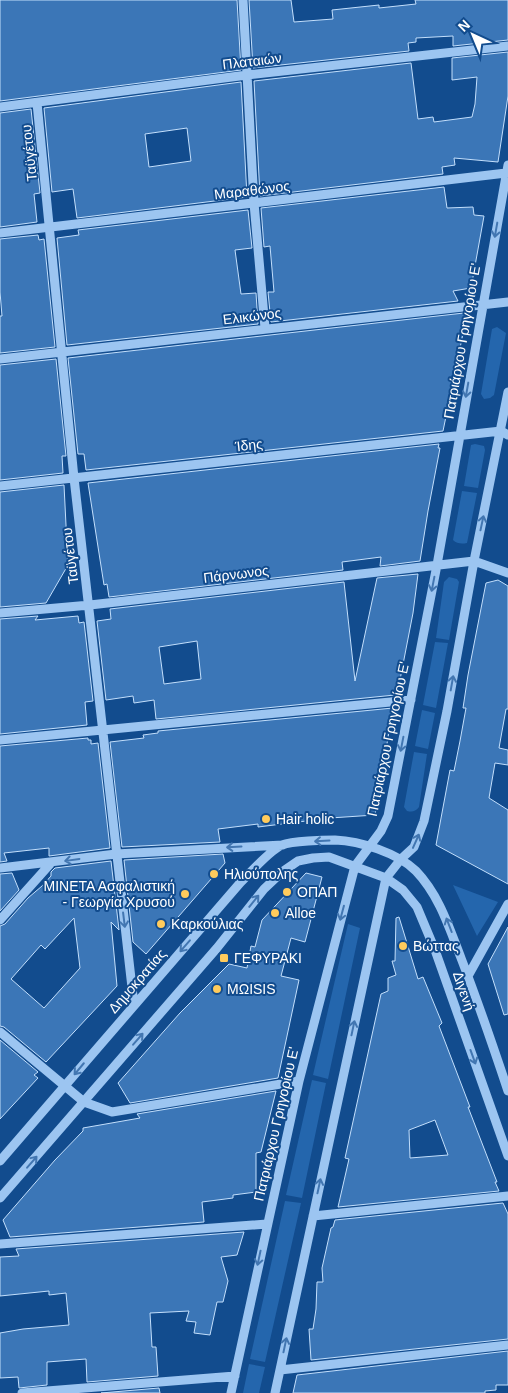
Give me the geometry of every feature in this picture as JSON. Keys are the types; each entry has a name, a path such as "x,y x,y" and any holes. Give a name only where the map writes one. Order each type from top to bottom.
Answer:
{"street":[{"path":"243,0 254,203 265,328"},
{"name":"Πλαταιών","path":"0,107 247,75 508,46"},
{"name":"Ταϋγέτου","path":"37,102 74,478 90,605 134,1005"},
{"name":"Μαραθώνος","path":"0,233 254,203 507,169"},
{"name":"Πατριάρχου Γρηγορίου Ε'","path":"231,1393 266,1224 299,1081 355,866 381,831 388,816 437,565 507,169"},
{"name":"Ελικώνος","path":"0,359 508,302"},
{"path":"275,1393 386,878 401,859 414,848 424,821 447,711 474,561 504,433 508,392"},
{"name":"Ίδης","path":"0,486 459,436 504,433"},
{"path":"474,561 508,573"},
{"name":"Πάρνωνος","path":"0,613 90,605 474,561"},
{"path":"0,740 411,700"},
{"path":"0,868 116,854 283,845 322,840 347,840 370,846"},
{"name":"Δημοκρατίας","path":"0,1161 240,883 261,862 283,845"},
{"name":"Διγενή","path":"370,846 401,859 415,870 430,887 440,904 468,976 508,1091"},
{"path":"0,1198 216,948 264,889 282,872 298,861 314,858 329,857 355,866"},
{"path":"0,920 51,863"},
{"name":"Διγενή","path":"355,866 386,878 403,890 417,907 508,1156"},
{"path":"468,976 508,904"},
{"path":"0,1032 84,1102 112,1112 299,1081"},
{"path":"313,1216 508,1196"},
{"path":"0,1244 266,1224"},
{"path":"280,1370 508,1345"},
{"path":"22,1393 235,1376"}],"shaded area":[{"path":"497,327 506,333 494,395 484,399 481,394 492,329"},
{"path":"471,445 484,446 485,450 478,488 464,486"},
{"path":"462,491 477,493 467,543 461,544 453,540"},
{"path":"449,577 457,579 459,582 449,640 436,638 444,582"},
{"path":"435,642 448,643 436,708 423,705"},
{"path":"422,710 435,713 428,749 415,746"},
{"path":"414,752 427,754 419,807 415,811 410,812 404,807"},
{"path":"453,885 498,902 477,936"},
{"path":"348,924 360,928 328,1079 313,1075"},
{"path":"312,1080 326,1083 302,1198 286,1195"},
{"path":"285,1201 301,1203 265,1362 250,1359"},
{"path":"249,1364 265,1367 259,1393 243,1393"}],"building":[{"path":"0,0 237,0 241,70 0,101"},
{"path":"249,0 291,0 294,22 333,19 332,10 379,5 379,8 416,4 415,0 508,0 508,40 453,46 453,36 416,38 416,42 408,43 409,51 253,68"},
{"path":"508,52 508,96 498,162 454,158 455,165 442,167 443,174 260,196 254,81 411,63 418,119 433,117 434,122 472,117 477,77 452,80 452,58"},
{"path":"241,82 247,197 77,218 73,189 52,192 44,108","holes":["187,128 191,161 149,167 145,134"]},
{"path":"31,109 40,193 34,194 37,222 0,227 0,113"},
{"path":"444,187 447,208 473,207 474,215 484,216 471,288 453,291 458,301 271,322 268,292 274,292 270,246 264,247 261,208"},
{"path":"248,210 252,248 235,250 241,294 256,293 258,324 67,345 57,238 79,235 78,230"},
{"path":"38,235 39,240 44,239 55,347 0,353 0,316 2,316 0,239"},
{"path":"464,313 466,319 443,431 86,470 84,454 78,454 68,358"},
{"path":"56,359 66,456 62,456 63,473 0,480 0,365"},
{"path":"439,444 438,448 440,448 420,561 380,566 381,557 342,562 343,570 109,597 107,584 104,585 88,483"},
{"path":"64,485 68,565 46,603 0,607 0,492"},
{"path":"418,574 413,613 399,685 396,685 395,695 156,719 154,700 134,703 133,696 106,700 97,621 111,619 110,609 344,582 355,681 377,578","holes":["197,641 201,679 164,684 159,647"]},
{"path":"498,580 508,586 508,709 506,709 499,748 508,750 508,765 495,763 489,798 508,810 508,884 436,845 450,770 454,771 460,741 466,708 463,708 468,675 486,583"},
{"path":"38,616 35,620 78,616 79,623 84,622 93,701 85,702 87,725 0,734 0,619"},
{"path":"393,708 375,815 330,818 258,827 258,824 218,829 220,842 122,847 110,742 144,738 143,735 158,733 158,731"},
{"path":"88,738 88,740 91,740 91,744 98,743 110,848 49,856 49,848 4,853 7,861 0,862 0,746"},
{"path":"223,854 225,863 146,954 133,942 124,860"},
{"path":"111,861 119,930 111,922 117,986 46,1062 4,1027 0,1026 0,926 5,924 28,898 42,886 55,868","holes":["74,918 80,968 44,1008 11,979 41,945 45,949"]},
{"path":"12,873 19,890 0,911 0,874"},
{"path":"306,873 322,877 305,942 291,938 281,976 299,980 278,1078 130,1103 118,1083 180,1013 229,964 247,968 251,946 255,947 262,920"},
{"path":"399,917 418,979 423,977 442,1023 439,1026 499,1191 338,1207 349,1159 345,1158 381,994 388,991 388,978 396,975 392,961 395,961 396,918","holes":["435,1120 448,1155 410,1158 409,1130"]},
{"path":"508,927 508,1014 504,1015 488,964"},
{"path":"0,1040 38,1072 34,1075 38,1078 0,1119"},
{"path":"276,1091 261,1152 256,1153 256,1192 233,1195 233,1198 202,1202 204,1222 10,1237 3,1220 83,1131 83,1128 140,1118 137,1114"},
{"path":"503,1203 508,1214 508,1339 311,1360 309,1329 313,1329 317,1282 323,1282 322,1268 331,1228 335,1220"},
{"path":"244,1232 237,1255 221,1257 228,1281 223,1302 217,1302 210,1335 194,1333 196,1322 186,1321 189,1311 150,1313 152,1347 156,1347 158,1376 87,1382 86,1359 47,1362 47,1385 19,1388 18,1377 0,1378 0,1333 69,1325 66,1293 49,1295 49,1291 0,1296 0,1257 19,1256 16,1249"},
{"path":"508,1351 508,1385 496,1385 496,1390 485,1391 485,1393 293,1393 297,1375"},
{"path":"159,1388 160,1393 101,1393"}],"place":[{"name":"Hair holic","path":"266,819"},
{"name":"Ηλιούπολης","path":"214,874"},
{"name":"ΟΠΑΠ","path":"287,892"},
{"name":"ΜΙΝΕΤΑ Ασφαλιστική - Γεωργία Χρυσού","path":"185,894"},
{"name":"Alloe","path":"275,913"},
{"name":"Καρκούλιας","path":"161,924"},
{"name":"Βώττας","path":"403,946"},
{"name":"ΓΕΦΥΡΑΚΙ","path":"224,958"},
{"name":"ΜΩISIS","path":"217,989"}]}
